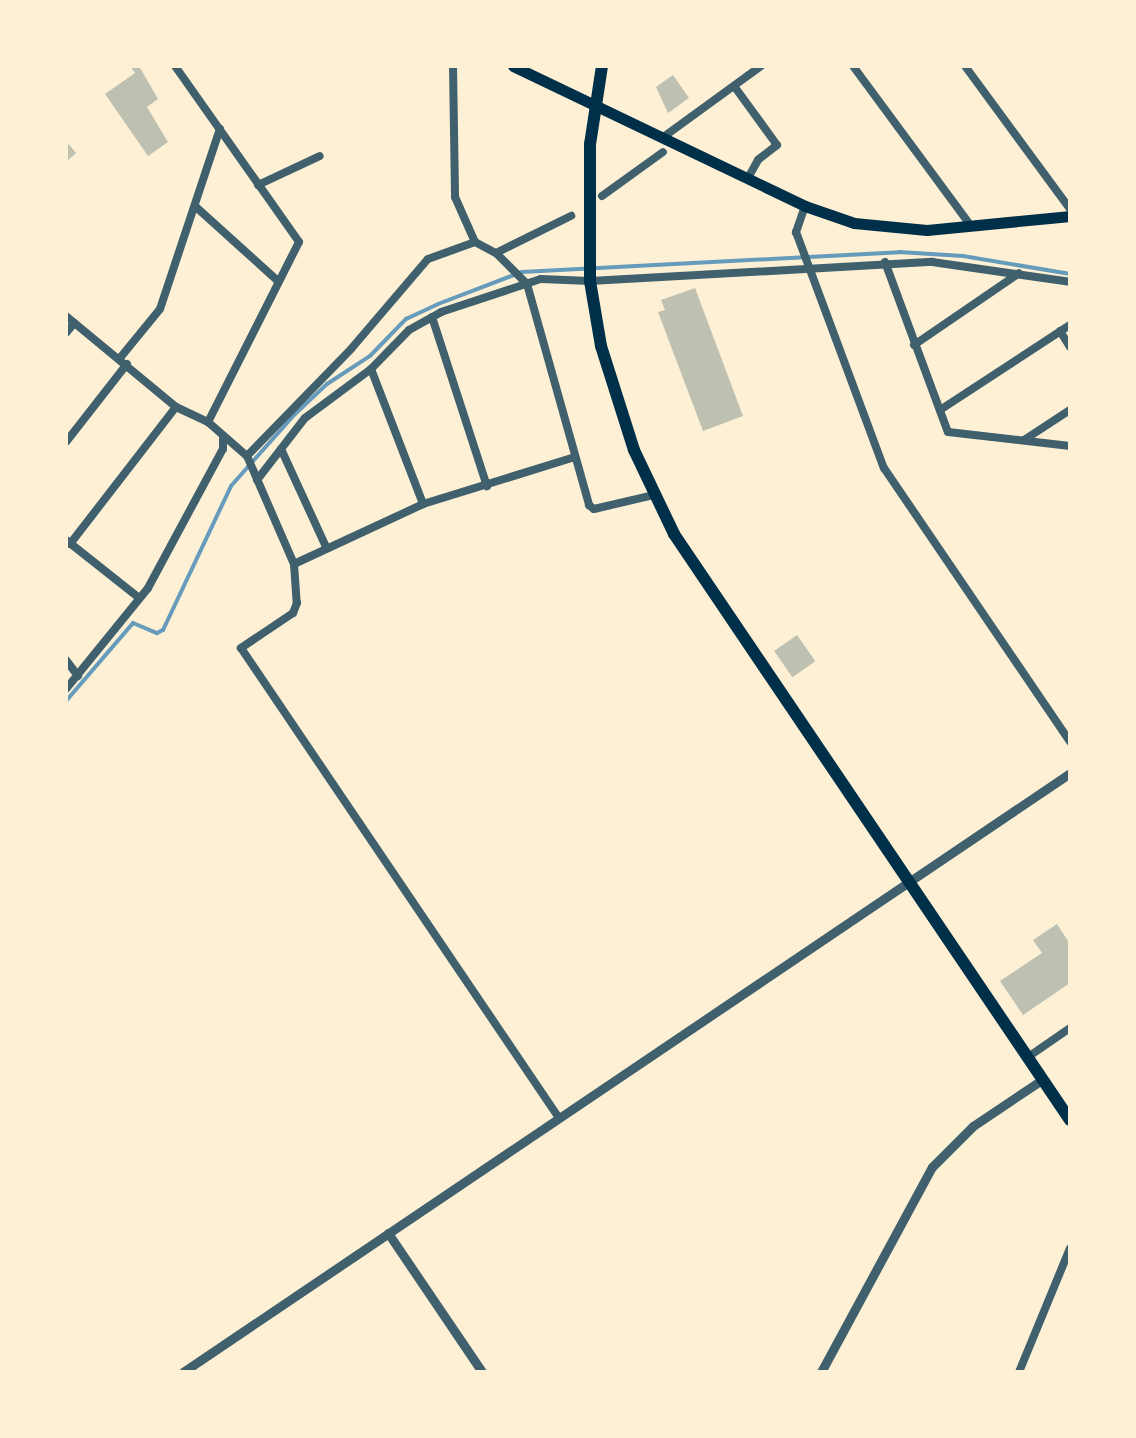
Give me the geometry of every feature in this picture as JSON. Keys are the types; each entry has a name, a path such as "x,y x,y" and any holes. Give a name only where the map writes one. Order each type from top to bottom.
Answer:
{"highway":[{"path":"602,66 595,106 590,274 612,389 654,495 736,628 1070,1120"}],"main road":[{"path":"513,66 805,206 854,223 973,229 1070,216"}],"street":[{"path":"175,66 299,242 208,422"},
{"path":"453,66 453,185 475,242 496,253 524,280 575,457 594,509 654,495"},
{"path":"662,138 761,66"},
{"path":"853,66 973,229"},
{"path":"965,66 1070,209"},
{"path":"734,86 777,145 758,160 748,178"},
{"path":"66,442 160,309 220,129"},
{"path":"602,196 663,152"},
{"path":"258,185 320,156"},
{"path":"805,206 795,227 884,468 1070,742"},
{"path":"196,207 278,281"},
{"path":"496,253 571,216"},
{"path":"248,459 351,349 428,259 475,242"},
{"path":"885,262 948,432 1070,446"},
{"path":"255,476 327,398 371,369 409,330 432,317 524,280 590,274 932,262 1070,282"},
{"path":"914,345 1019,273"},
{"path":"66,316 176,407 208,422 248,459 294,564 297,603 293,613 241,648 559,1118"},
{"path":"432,317 487,486"},
{"path":"66,333 74,323"},
{"path":"940,410 1070,325"},
{"path":"1060,331 1070,347"},
{"path":"371,369 423,504"},
{"path":"138,597 68,542 176,407"},
{"path":"1022,441 1070,410"},
{"path":"66,689 138,597 182,528 223,439"},
{"path":"281,449 326,547"},
{"path":"294,564 423,504 575,457"},
{"path":"66,660 78,676"},
{"path":"183,1372 1070,773"},
{"path":"1028,1057 1070,1028"},
{"path":"821,1372 932,1167 973,1126 1043,1079"},
{"path":"388,1233 482,1372"},
{"path":"1019,1372 1070,1248"}],"building":[{"path":"130,66 139,66 158,99 147,107 168,142 148,156 105,94 135,73"},
{"path":"673,75 689,98 668,113 656,87"},
{"path":"66,141 76,153 66,162"},
{"path":"695,288 743,416 703,431 658,312 665,310 661,300"},
{"path":"797,635 815,661 792,677 774,651"},
{"path":"1057,924 1070,944 1070,983 1023,1015 1000,981 1042,953 1033,940"}],"waterway":[{"path":"66,701 133,623 157,633 163,630 231,486 295,414 327,384 370,356 406,319 438,304 522,272 899,252 963,256 1070,274"}]}
